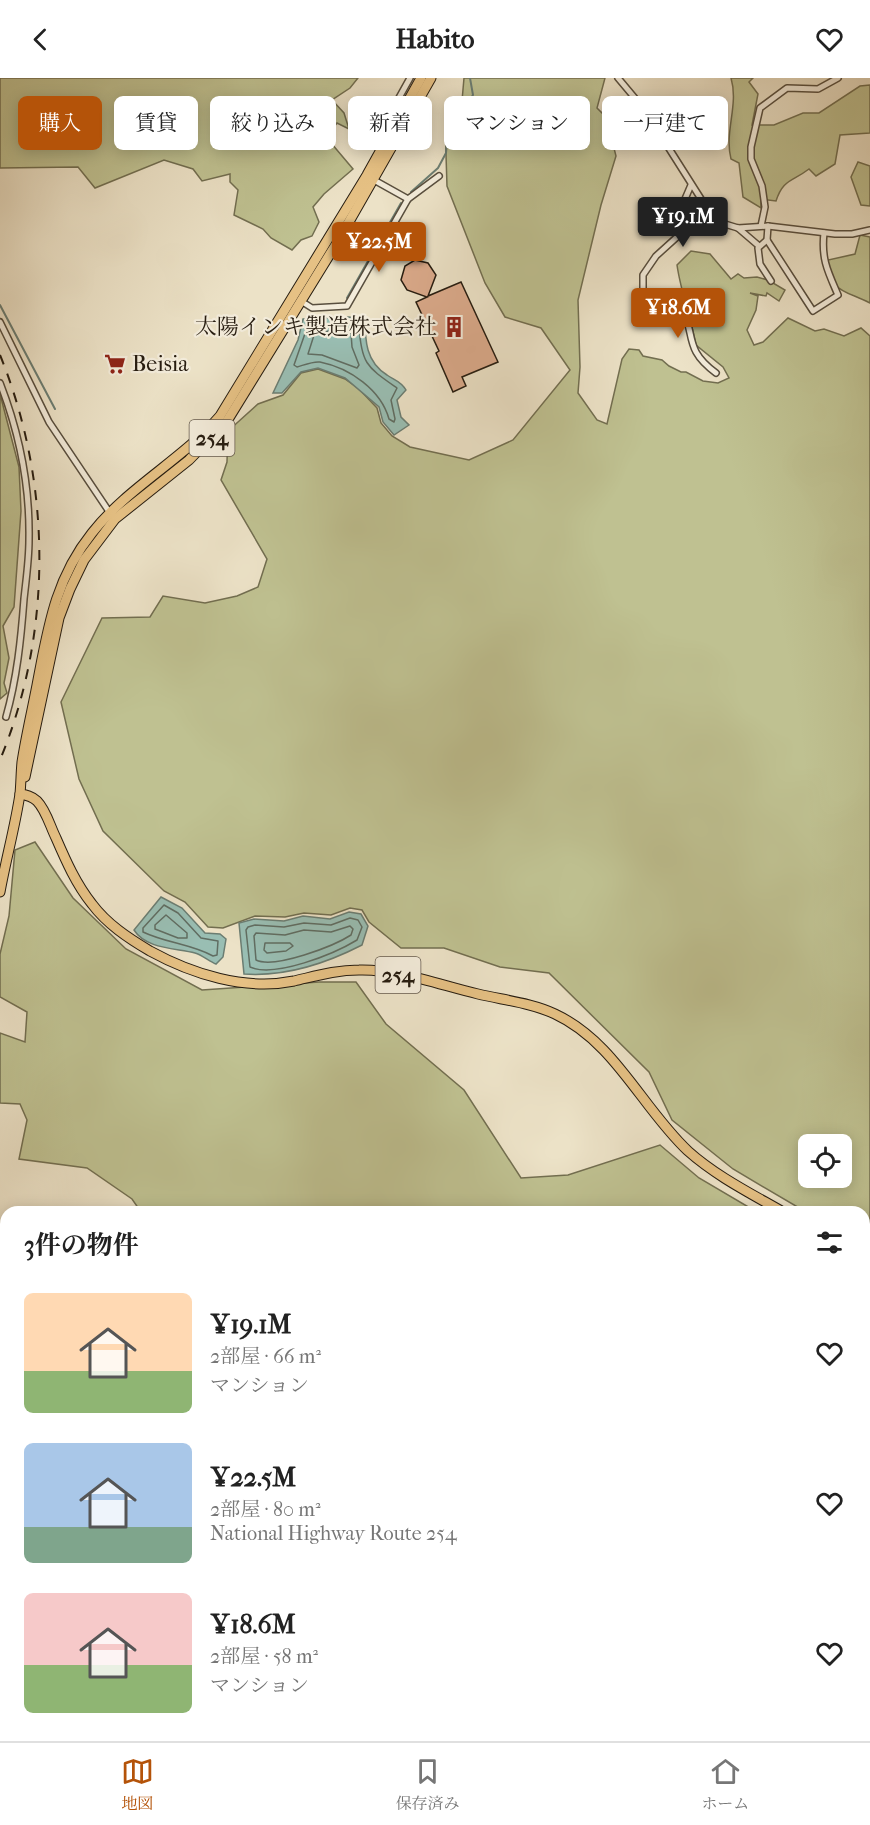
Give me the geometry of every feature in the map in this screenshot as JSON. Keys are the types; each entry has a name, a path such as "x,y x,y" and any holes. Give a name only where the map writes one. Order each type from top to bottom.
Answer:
{"highway":[{"name":"254","path":"0,892 59,618 69,589 112,516 197,441 220,416 367,175 411,88 421,78"},
{"name":"254","path":"112,516 189,460 223,426 273,349 299,301 374,180 431,78"},
{"name":"254","path":"20,794 36,800 45,814 71,873 91,903 106,920 128,938 152,952 194,970 227,980 251,984 276,983 319,974 359,970 394,974 555,1014 584,1032 606,1052 688,1151 720,1176 772,1206"}],"street":[{"path":"405,96 411,88 410,78"},
{"path":"618,78 644,109 715,221 738,228 764,226 824,233 852,234 870,230"},
{"path":"824,233 822,252 824,263 838,295 813,311 767,240 762,186 751,159 751,153 760,108 787,88 818,89 838,78"},
{"path":"299,301 312,308 347,306 408,199 439,176"},
{"path":"374,180 408,199"},
{"path":"691,185 682,206 677,237 647,267 642,275 641,290 643,300 665,300 680,304 695,353 716,373"},
{"path":"738,228 759,246 760,264 771,280"},
{"path":"759,246 767,240"},
{"path":"0,322 49,422 112,516"},
{"path":"0,383 20,451 29,529 19,653 6,717"}],"green space":[{"path":"0,78 358,78 350,88 336,97 210,96 210,150 336,149 353,169 324,194 313,207 319,222 312,236 301,240 292,250 271,238 263,229 234,215 238,190 230,182 230,174 202,181 193,169 164,160 95,188 78,167 0,168"},
{"path":"464,78 605,78 597,108 602,113 602,150 614,150 616,156 601,205 578,300 580,367 578,393 597,420 607,424 622,359 629,349 639,350 643,356 662,360 669,366 703,381 718,383 729,378 723,367 696,345 677,265 691,251 710,254 731,279 738,274 744,278 757,277 768,280 785,290 779,301 767,293 766,296 750,293 758,296 756,310 747,330 754,345 763,342 788,318 815,331 824,329 844,336 861,328 870,336 870,1206 796,1206 733,1169 672,1120 649,1072 549,973 500,967 444,948 401,948 369,922 362,910 350,908 331,915 304,913 285,917 255,916 223,928 208,927 185,902 164,891 103,831 79,779 61,702 102,618 150,617 163,596 205,603 237,596 258,587 267,559 221,480 227,462 228,431 258,404 283,395 301,373 318,369 345,379 359,389 377,408 381,423 392,436 410,447 469,460 513,440 570,370 541,328 505,317 485,283 447,186 446,150 590,150 590,96 462,96"},
{"path":"731,78 753,78 749,82 758,94 752,125 774,125 803,113 819,113 860,86 870,85 870,133 840,135 835,164 816,176 809,169 785,185 776,201 761,199 761,208 743,197 739,163 731,159 729,139 733,88"},
{"path":"336,104 344,113 348,128 337,123"},
{"path":"858,162 870,166 870,206 861,205 851,177"},
{"path":"860,235 870,237 870,303 840,289 831,279 829,271 828,260 855,254"},
{"path":"0,394 19,467 21,511 14,607 3,626 9,658 4,683 7,693 0,699"},
{"path":"35,842 73,898 126,949 202,990 319,982 356,982 386,1024 464,1090 521,1178 568,1175 660,1145 699,1178 747,1206 137,1206 132,1199 87,1168 19,1159 27,1120 20,1104 0,1103 0,1033 25,1042 27,1012 0,997 0,954 9,916 15,850"}],"water":[{"path":"365,318 366,343 371,357 380,370 400,383 406,390 397,400 401,417 409,425 394,435 383,422 379,407 345,378 318,368 301,372 282,393 273,393 298,340 303,319"},
{"path":"161,897 182,908 205,933 220,934 226,939 223,957 216,964 195,953 153,944 139,936 134,930"},
{"path":"349,912 361,914 368,926 362,945 305,968 275,973 244,974 239,923 254,919 284,921 303,916 330,919"}],"building":[{"name":"太陽インキ製造株式会社","path":"415,260 428,263 436,275 428,296 461,282 498,362 462,377 466,386 453,392 436,353 439,351 416,302 427,297 407,290 401,280 405,266"}],"waterway":[{"path":"411,192 438,168 446,153 448,129 473,95 470,78"},
{"path":"347,298 401,203"},
{"path":"0,305 55,409"}],"railway":[{"path":"0,355 17,404 29,454 37,506 39,557 37,609 30,661 17,711 0,760"}],"place":[{"name":"太陽インキ製造株式会社","path":"454,327"},
{"name":"Beisia","path":"115,364"}]}
